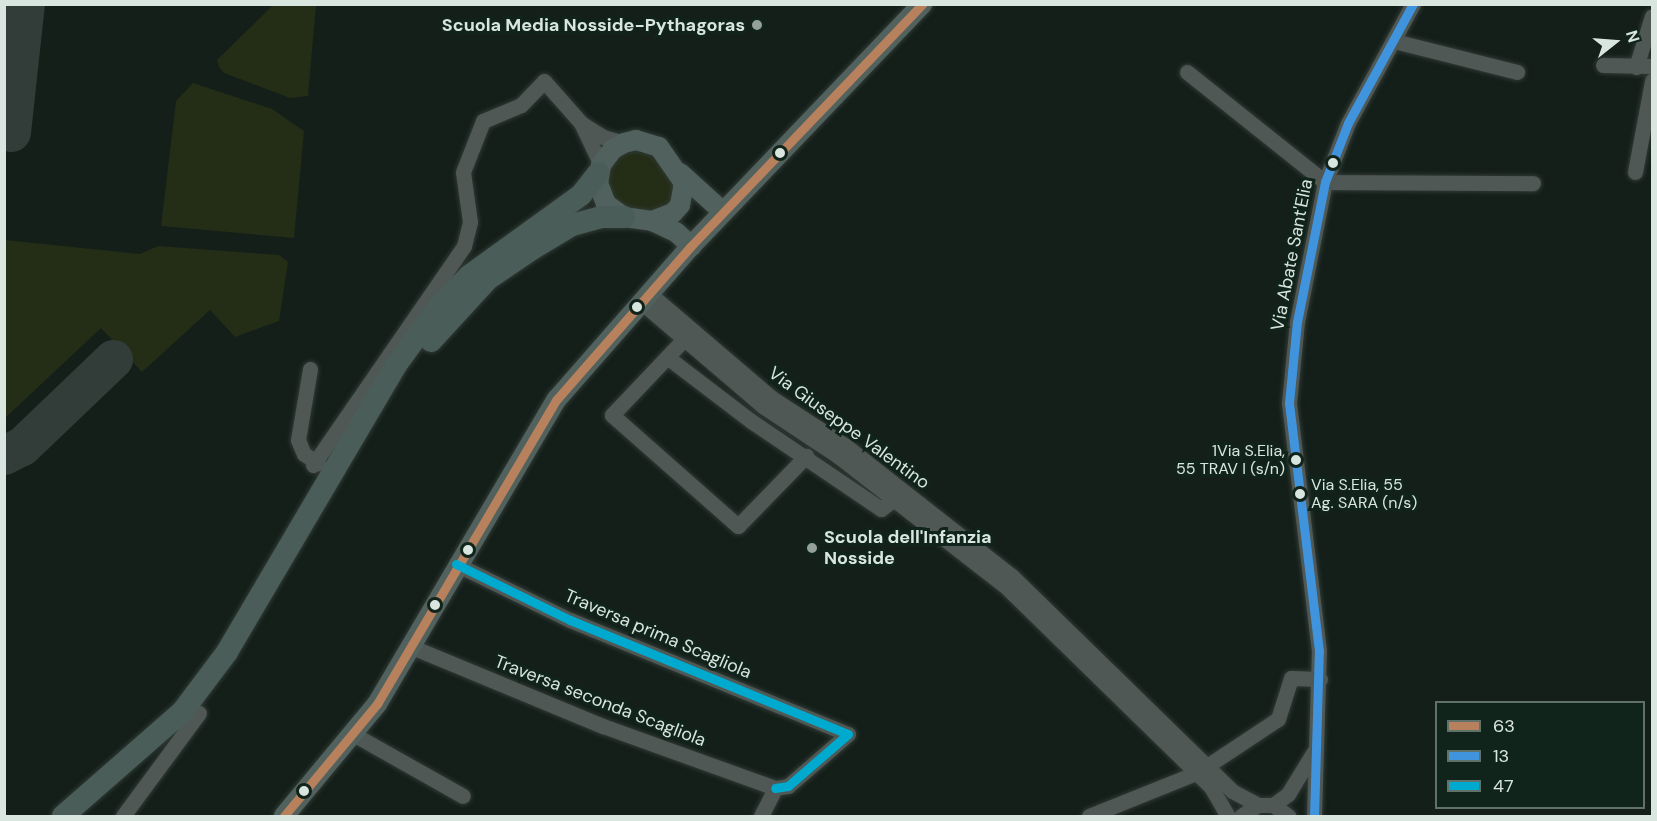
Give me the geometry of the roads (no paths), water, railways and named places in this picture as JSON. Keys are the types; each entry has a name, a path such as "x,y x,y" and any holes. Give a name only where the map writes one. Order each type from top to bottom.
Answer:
{"highway":[{"path":"63,816 182,712 227,652 396,365 440,306 469,276 581,195 600,169"},
{"path":"77,816 199,713 243,653 404,377 442,326 488,279 572,225 602,217 624,218"}],"main road":[{"path":"284,816 377,704 412,647 456,564 557,399 691,246 922,4"},
{"path":"691,246 676,232 652,221 624,218 606,204 600,193 600,169 613,149 636,140 660,147 680,173 723,212"},
{"path":"652,221 673,213 680,205 684,189 680,173"}],"street":[{"name":"Via Abate Sant'Elia","path":"1314,816 1320,679 1289,403 1298,322 1325,182 1348,123 1413,4"},
{"path":"1636,67 1653,16"},
{"path":"1394,41 1517,72"},
{"path":"1603,65 1653,66"},
{"path":"1187,72 1325,182 1533,183"},
{"path":"310,369 298,440 304,454 315,464 464,246 470,222 463,172 483,121 521,105 544,81 581,123 603,137 624,143"},
{"path":"1635,172 1653,81"},
{"path":"581,123 600,169"},
{"name":"Via Giuseppe Valentino","path":"645,297 764,407 838,456 887,504 1025,596"},
{"path":"688,336 612,415 738,526 806,456"},
{"name":"Via Giuseppe Valentino","path":"688,336 772,398 846,446 1025,596 1202,770 1232,791 1288,816"},
{"path":"667,357 751,421 887,504"},
{"name":"Traversa prima Scagliola","path":"456,564 570,620 848,735 788,786 775,788"},
{"name":"Traversa seconda Scagliola","path":"412,647 603,726 775,788"},
{"path":"1089,816 1202,770 1278,719 1291,678 1320,679"},
{"path":"123,816 199,713"},
{"path":"353,734 463,796"},
{"name":"Via Abate Sant'Elia","path":"1288,816 1288,794 1316,748"},
{"name":"Via Giuseppe Valentino","path":"1202,770 1228,816"},
{"path":"761,816 775,788"},
{"name":"Via Abate Sant'Elia","path":"1241,816 1288,794"}],"place":[{"name":"Scuola Media Nosside-Pythagoras","path":"757,25"},
{"name":"1Via S.Elia, 55 TRAV I (s/n)","path":"1296,460"},
{"name":"Via S.Elia, 55 Ag. SARA (n/s)","path":"1300,494"},
{"name":"Scuola dell'Infanzia Nosside","path":"812,548"}]}
